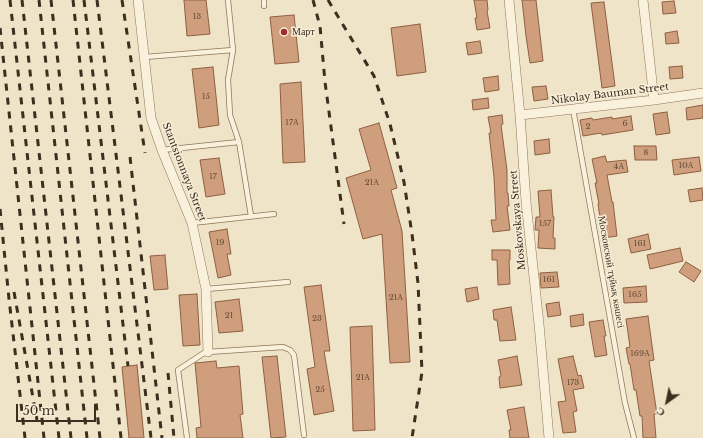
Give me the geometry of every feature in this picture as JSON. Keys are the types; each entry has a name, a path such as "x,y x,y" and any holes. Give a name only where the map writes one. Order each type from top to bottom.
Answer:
{"street":[{"name":"Stantsionnaya Street","path":"138,0 151,118 162,150 192,223 206,289 208,352"},
{"name":"Moskovskaya Street","path":"509,0 520,116 526,202 549,438"},
{"path":"643,0 654,100"},
{"name":"Nikolay Bauman Street","path":"520,116 703,93"}],"lane":[{"path":"228,0 233,50 228,80 230,115 239,142 251,216"},
{"path":"264,0 264,6"},
{"path":"145,57 233,50"},
{"name":"Московский тұйық көшесі","path":"573,109 625,402 634,438"},
{"path":"162,150 239,142"},
{"path":"192,223 274,214"},
{"path":"206,289 288,282"},
{"path":"187,438 178,370 204,353 208,352 283,347 290,350 294,356 304,435"}],"building":[{"path":"184,0 206,0 210,34 187,36"},
{"path":"474,0 487,0 490,28 477,30"},
{"path":"522,0 536,0 543,61 530,63"},
{"path":"674,1 676,13 663,14 662,2"},
{"path":"604,2 615,86 602,88 591,3"},
{"name":"Март","path":"294,15 299,62 275,64 270,17"},
{"path":"420,24 426,72 397,76 391,28"},
{"path":"677,31 679,43 666,44 665,33"},
{"path":"480,41 482,53 468,55 466,43"},
{"path":"682,66 683,78 670,79 669,67"},
{"path":"213,67 219,125 199,128 192,69"},
{"path":"498,76 499,90 485,92 483,78"},
{"path":"301,82 305,162 283,163 280,84"},
{"path":"546,86 548,99 534,101 532,87"},
{"path":"488,98 489,108 473,110 472,100"},
{"path":"703,105 703,118 687,120 686,108"},
{"path":"667,112 670,133 656,135 653,114"},
{"path":"502,115 503,124 501,125 507,170 507,193 509,206 507,206 510,230 493,232 491,220 496,220 494,177 489,133 491,133 488,117"},
{"path":"631,116 633,130 602,135 601,133 583,136 580,120 592,118 593,120 612,117 612,119"},
{"path":"379,123 397,188 391,190 402,231 410,362 390,363 382,234 363,239 346,178 371,170 359,129"},
{"path":"549,139 550,153 535,155 534,141"},
{"path":"634,146 656,146 657,160 635,160"},
{"path":"605,156 607,162 626,160 628,172 607,175 613,202 617,236 603,238 595,183 597,183 592,159"},
{"path":"699,157 701,171 674,175 672,160"},
{"path":"219,158 225,194 206,197 200,160"},
{"path":"702,188 703,200 690,202 688,190"},
{"path":"551,190 554,217 553,238 555,238 555,249 538,248 539,230 535,230 536,217 540,217 538,191"},
{"path":"227,229 231,254 227,254 231,275 218,278 209,232"},
{"path":"648,234 651,249 631,253 628,239"},
{"path":"680,248 683,261 650,269 647,255"},
{"path":"492,250 510,250 510,284 498,285 497,260 492,260"},
{"path":"165,255 168,289 154,290 150,256"},
{"path":"686,262 701,271 694,282 679,272"},
{"path":"557,272 559,287 541,288 540,273"},
{"path":"321,285 330,351 324,351 334,411 314,415 307,369 315,367 304,287"},
{"path":"646,286 647,302 624,303 623,288"},
{"path":"477,287 479,299 467,302 465,289"},
{"path":"197,294 200,345 183,346 179,295"},
{"path":"239,299 243,331 219,333 215,302"},
{"path":"559,302 561,315 548,317 546,304"},
{"path":"511,307 516,340 500,341 497,320 494,320 493,310"},
{"path":"583,314 584,325 571,327 570,316"},
{"path":"648,316 654,360 649,361 657,414 654,414 656,438 643,438 642,416 640,416 636,390 634,390 626,348 630,347 626,319"},
{"path":"603,320 607,355 595,357 589,322"},
{"path":"372,326 375,430 353,431 350,327"},
{"path":"277,356 286,437 271,438 262,357"},
{"path":"517,356 522,385 500,388 499,377 501,376 498,360"},
{"path":"573,356 578,376 581,375 584,388 573,390 577,411 573,412 576,432 563,433 558,402 566,401 558,359"},
{"path":"216,361 217,368 239,366 243,414 240,415 243,438 197,438 196,428 201,427 195,363"},
{"path":"137,365 144,438 129,438 122,367"},
{"path":"524,407 529,438 510,438 509,430 511,430 507,410"}],"railway":[{"path":"10,0 59,438"},
{"path":"22,0 71,438"},
{"path":"39,0 87,438"},
{"path":"51,0 100,438"},
{"path":"73,0 121,438"},
{"path":"84,0 128,366"},
{"path":"97,0 151,438"},
{"path":"122,0 145,153"},
{"path":"313,0 320,26 325,82 344,224"},
{"path":"328,0 374,76 390,124 404,182 418,283 422,372 412,438"},
{"path":"0,28 44,438"},
{"path":"130,157 162,438"},
{"path":"0,209 25,438"},
{"path":"14,292 37,420"},
{"path":"168,373 174,438"}],"place":[{"name":"Март","path":"284,32"}]}
